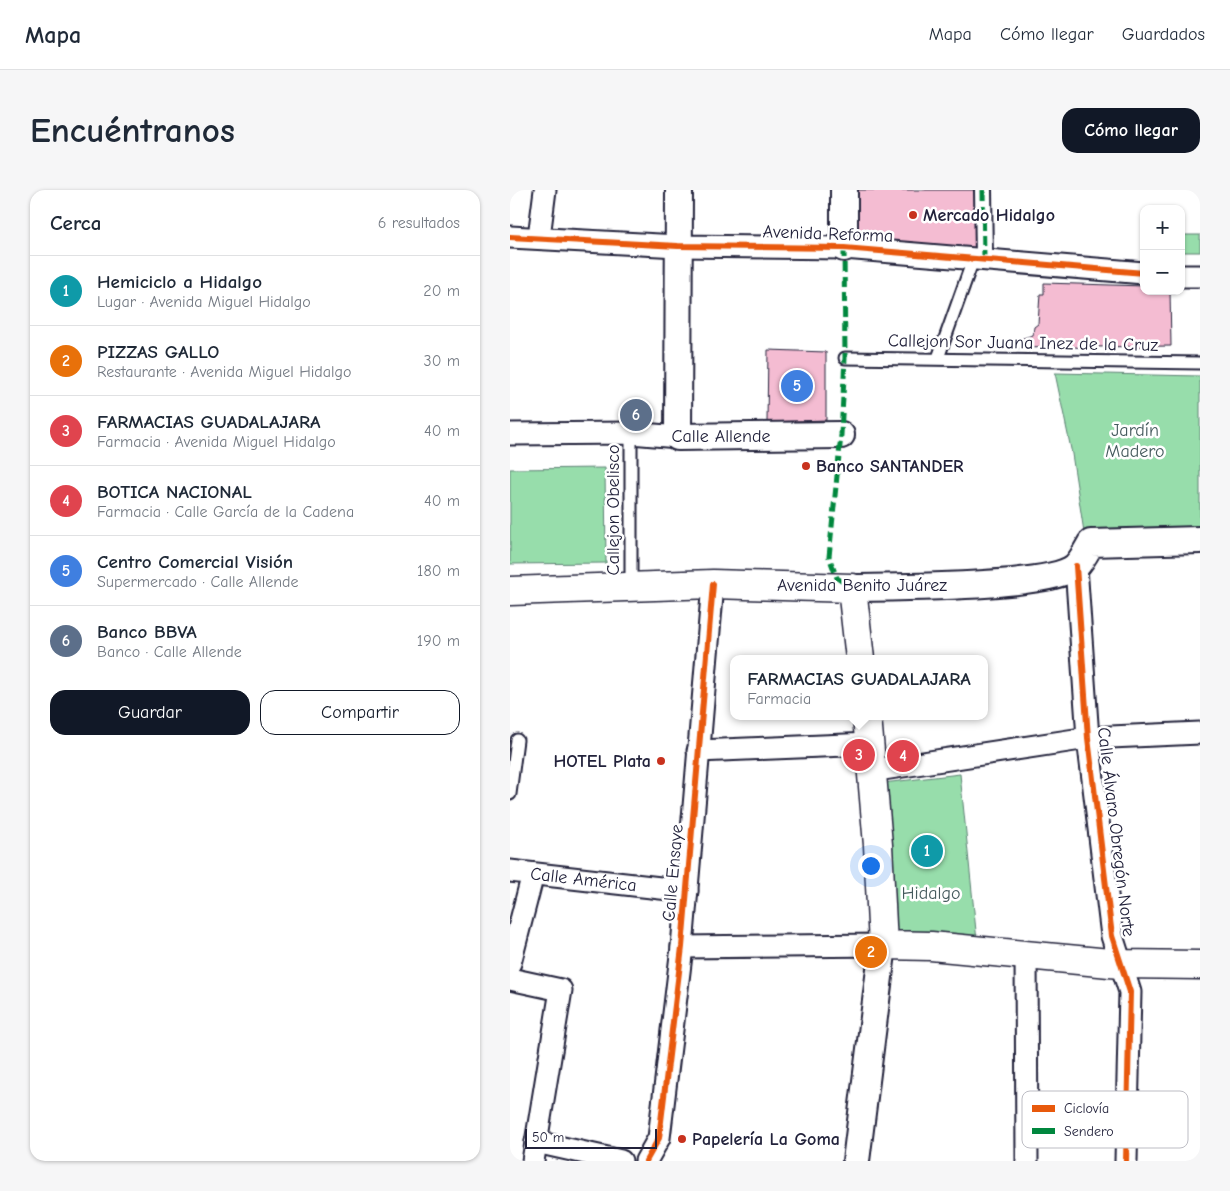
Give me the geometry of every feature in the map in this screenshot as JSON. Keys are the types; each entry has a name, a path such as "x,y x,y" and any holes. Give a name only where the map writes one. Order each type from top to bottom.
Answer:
{"main road":[{"name":"Avenida Benito Juárez","path":"510,591 713,584 852,588"},
{"path":"852,588 860,655"},
{"path":"867,720 870,771 878,845 883,945 931,946 1120,964 1200,964"}],"street":[{"path":"539,237 545,190"},
{"path":"678,437 679,190"},
{"path":"844,190 844,248"},
{"path":"979,258 983,190"},
{"name":"Avenida Reforma","path":"510,237 539,237 678,246 844,248 1140,273"},
{"path":"1185,276 1200,276"},
{"name":"Calle Allende","path":"510,434 631,433 678,437 841,435"},
{"path":"1076,566 1091,543 1200,540"},
{"name":"Avenida Benito Juárez","path":"852,588 1018,582 1065,572 1076,566"},
{"name":"Calle Álvaro Obregón Norte","path":"1076,566 1088,738 1112,936 1130,992 1128,1091"},
{"name":"Calle Ensaye","path":"646,1161 659,1138 682,947 713,584"},
{"path":"870,771 1088,738 1200,733"},
{"path":"698,751 870,744"},
{"name":"Calle América","path":"510,871 687,891"},
{"path":"510,963 533,874"},
{"path":"682,947 883,945 856,1161"},
{"path":"1026,954 1027,1091"},
{"path":"510,979 561,990 534,1152 622,1161"},
{"path":"1027,1148 1027,1161"},
{"name":"Calle Álvaro Obregón Norte","path":"1126,1148 1126,1161"}],"lane":[{"path":"938,358 979,258"},
{"name":"Callejon Sor Juana Inez de la Cruz","path":"845,358 1200,363"},
{"name":"Callejon Obelisco","path":"631,433 631,587"},
{"path":"510,794 517,740"}],"green space":[{"path":"1185,235 1200,235 1200,252 1185,252"},
{"name":"Jardín Madero","path":"1055,373 1200,376 1200,531 1084,532 1072,454"},
{"path":"605,468 606,563 510,564 510,469"},
{"name":"Hidalgo","path":"960,774 977,941 893,936 883,783"}],"building":[{"name":"Mercado Hidalgo","path":"850,190 975,190 977,249 849,240"},
{"path":"1044,283 1140,286 1140,295 1170,295 1171,346 1017,348 1017,340 1033,335 1034,327 1038,324 1040,294 1044,294"},
{"path":"768,350 826,352 826,420 767,422"}],"marked path":[{"path":"983,190 984,258"},
{"path":"844,248 845,358 841,435 829,557 837,578 852,588"}],"cycle path":[{"path":"510,237 678,246 844,248 1140,273"},
{"path":"1076,566 1088,738 1112,936 1130,992 1128,1091"},
{"path":"646,1161 659,1138 682,947 713,584"},
{"path":"1126,1148 1126,1161"}],"place":[{"name":"Mercado Hidalgo","path":"913,215"},
{"name":"Centro Comercial Visión","path":"797,386"},
{"name":"Banco BBVA","path":"636,415"},
{"name":"Banco SANTANDER","path":"806,466"},
{"name":"FARMACIAS GUADALAJARA","path":"859,755"},
{"name":"BOTICA NACIONAL","path":"903,756"},
{"name":"HOTEL Plata","path":"661,761"},
{"name":"Hemiciclo a Hidalgo","path":"927,851"},
{"name":"PIZZAS GALLO","path":"871,952"},
{"name":"Papelería La Goma","path":"682,1139"}]}
